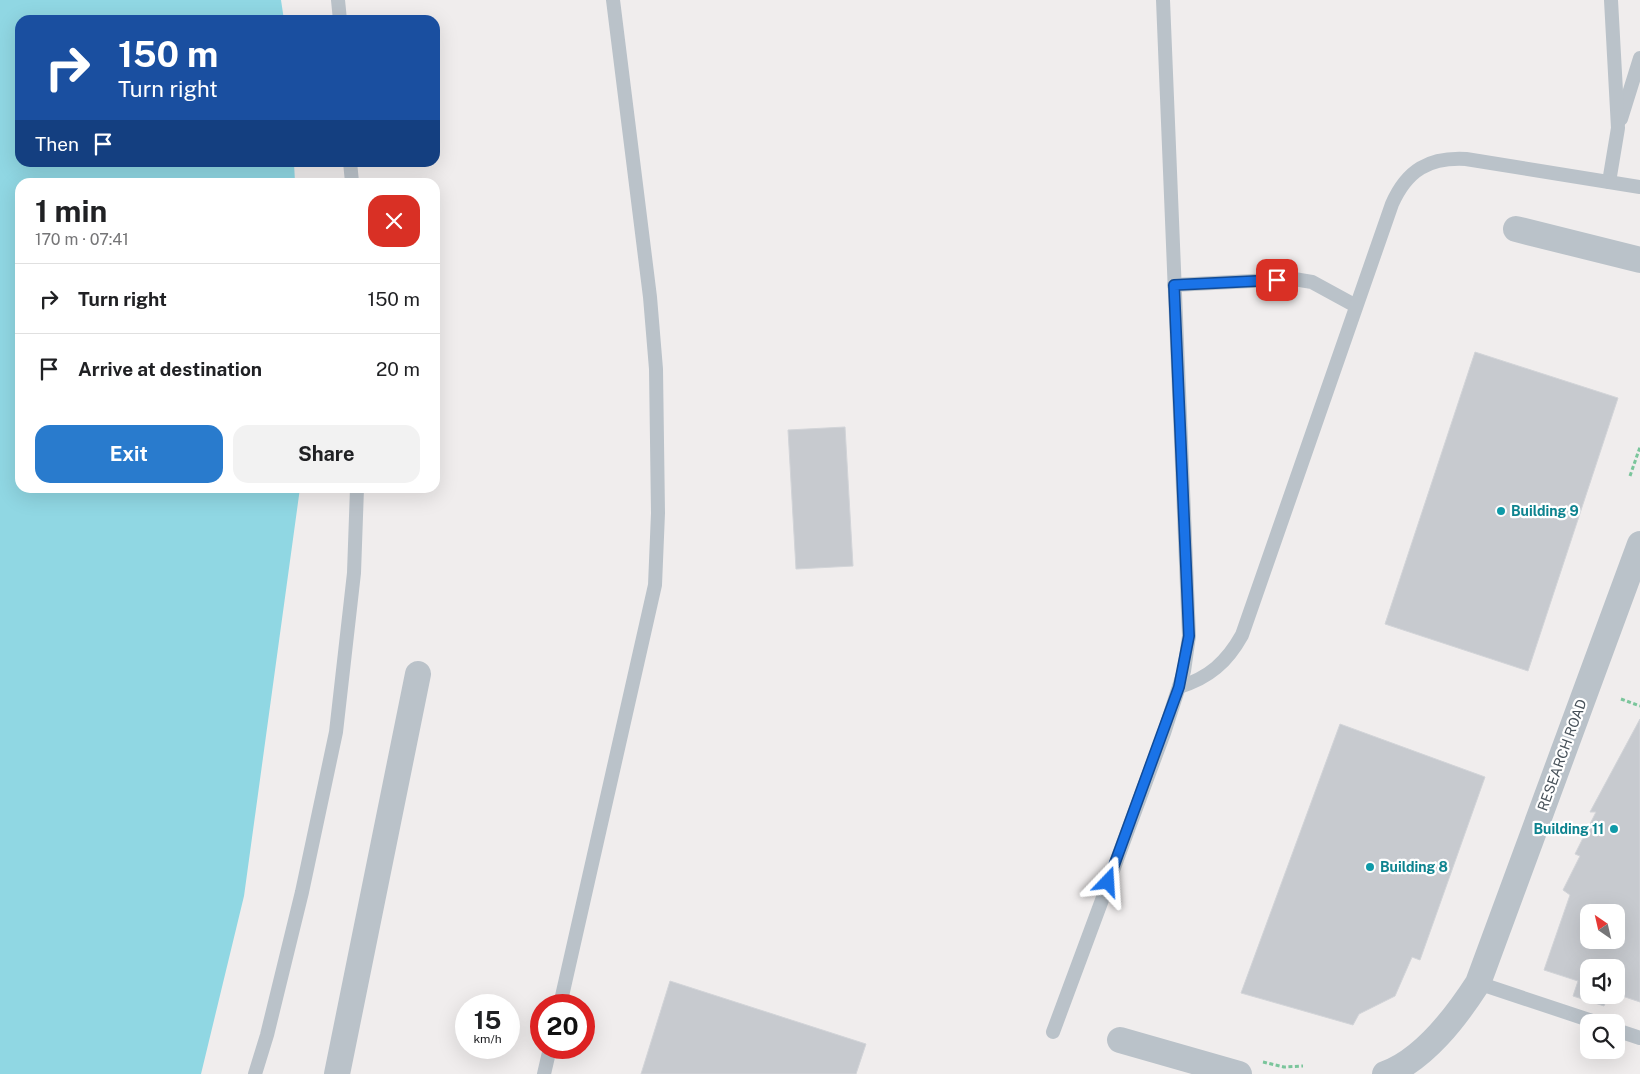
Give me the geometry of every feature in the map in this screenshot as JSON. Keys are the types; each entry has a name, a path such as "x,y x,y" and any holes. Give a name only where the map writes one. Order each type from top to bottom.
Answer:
{"street":[{"path":"1516,229 1640,260"},
{"name":"RESEARCH ROAD","path":"1391,1073 1428,1046 1460,1010 1478,983 1640,544"},
{"path":"337,1074 418,674"},
{"path":"1120,1040 1247,1067"}],"lane":[{"path":"338,0 340,15"},
{"path":"562,994 655,576 658,513 655,360 649,288 613,0"},
{"path":"1053,1032 1179,687 1189,636 1163,0"},
{"path":"1611,0 1618,128"},
{"path":"1609,182 1618,128 1640,58"},
{"path":"1179,687 1195,682 1223,663 1234,650 1242,635 1398,190 1408,178 1420,168 1442,159 1466,158 1640,187"},
{"path":"1174,285 1294,279 1312,282 1356,306"},
{"path":"255,1074 267,1035 300,901 336,732 354,573 357,493"},
{"path":"1478,983 1580,1017"},
{"path":"1625,1033 1640,1038"},
{"path":"544,1074 547,1059"}],"path":[{"path":"1630,476 1640,447"},
{"path":"1621,699 1640,706"},
{"path":"1247,1067 1303,1066"}],"water":[{"path":"0,0 281,0 283,15 15,15 15,167 294,167 295,178 15,178 15,493 299,493 244,896 201,1074 0,1074"}],"building":[{"name":"Building 9","path":"1475,352 1618,398 1528,671 1385,624"},
{"path":"845,427 853,566 796,569 788,430"},
{"name":"Building 11","path":"1640,719 1640,1002 1625,997 1625,959 1580,959 1580,998 1573,996 1578,981 1544,970 1570,895 1563,890 1580,856 1575,854 1596,812 1590,812"},
{"name":"Building 8","path":"1340,724 1485,777 1420,960 1412,957 1395,996 1359,1014 1353,1025 1241,993"},
{"path":"670,981 866,1044 856,1074 641,1074"}],"place":[{"name":"Building 9","path":"1501,511"},
{"name":"Building 11","path":"1614,829"},
{"name":"Building 8","path":"1370,867"}],"route":[{"path":"1108,882 1164,733 1184,671 1189,636 1174,285 1277,280"}]}
